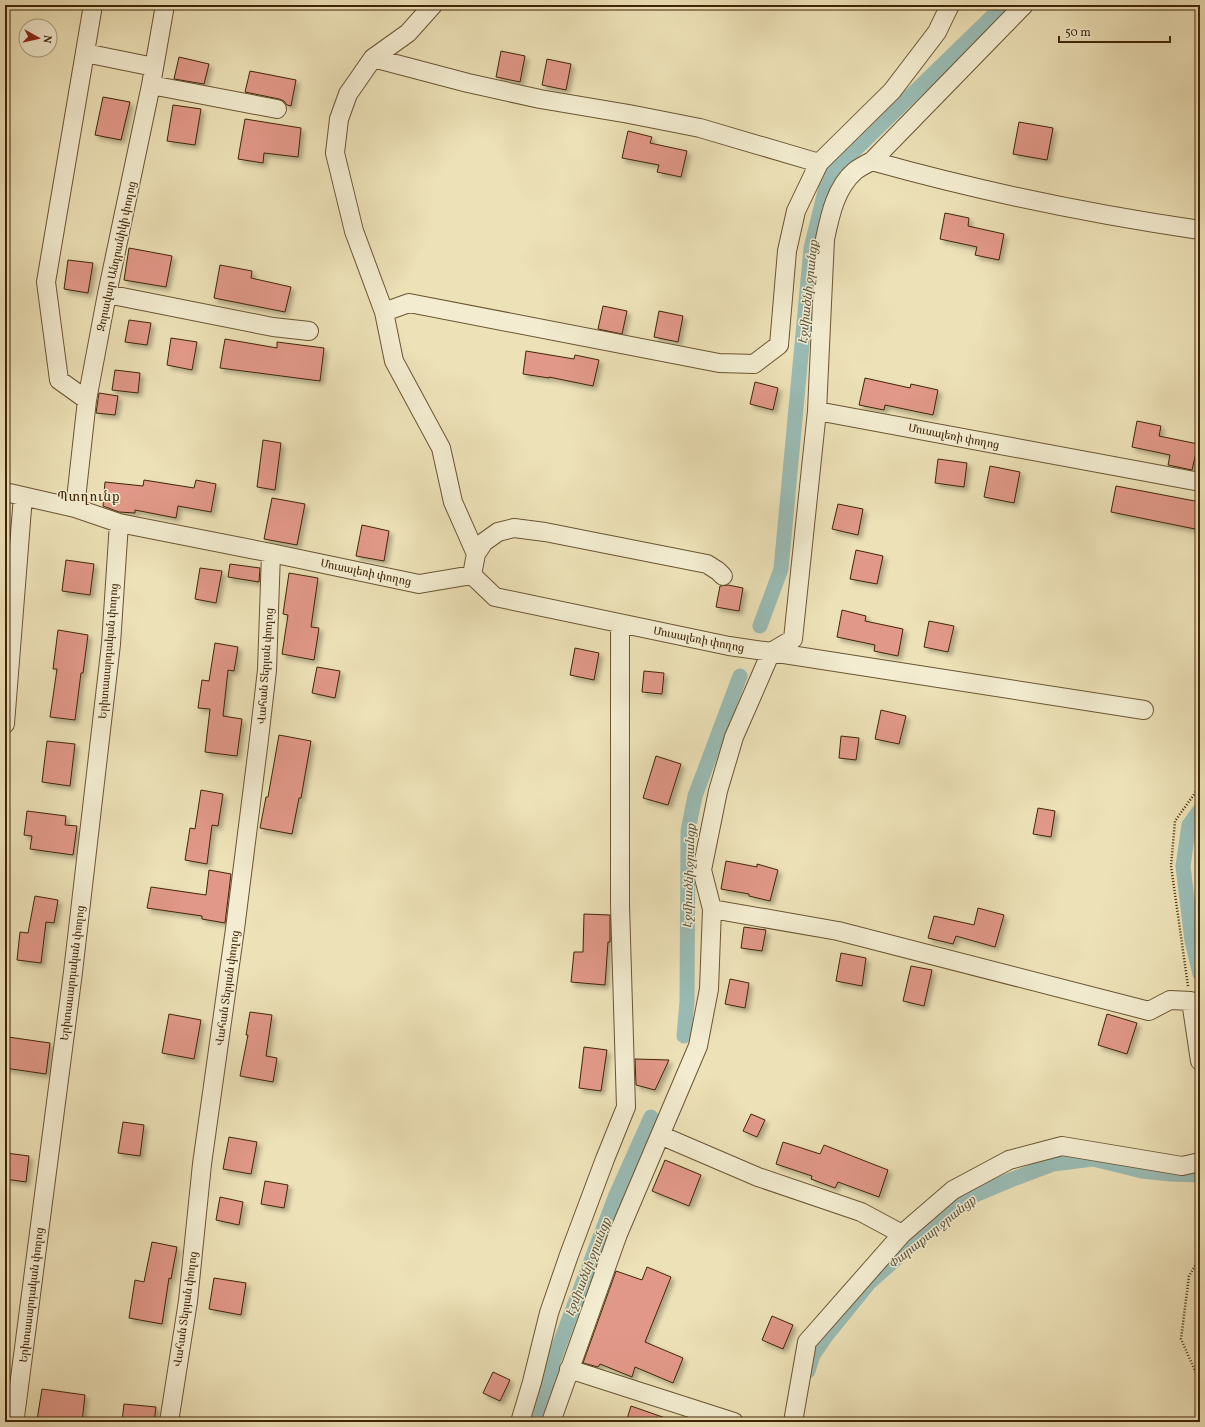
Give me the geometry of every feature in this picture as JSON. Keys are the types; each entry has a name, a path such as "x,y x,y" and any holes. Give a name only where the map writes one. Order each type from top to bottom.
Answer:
{"street":[{"path":"87,400 59,380 46,282 93,5"},
{"name":"Զորավար Անդրանիկի փողոց","path":"75,508 87,400 107,294 152,85 165,5"},
{"path":"432,5 408,33 373,58 348,94 338,119 335,153 354,231 384,312 394,361 441,448 453,502 476,554"},
{"path":"384,312 409,303 719,363 754,364 779,345 787,251 796,211 819,163 892,91 937,32 950,5"},
{"path":"551,1422 618,1234 698,1046 709,989 712,909 702,870 718,791 734,737 771,652 793,639 817,411 825,239 830,215 840,189 855,171 872,161 1024,5"},
{"path":"85,52 154,67"},
{"path":"373,58 468,84 540,99 700,128 819,163"},
{"path":"152,85 278,109"},
{"path":"872,161 931,178 1073,208 1200,230"},
{"path":"107,294 273,327 309,331"},
{"name":"Մուսալեռի փողոց","path":"817,411 1200,482"},
{"name":"Մուսալեռի փողոց","path":"5,492 75,508 119,523 419,584 472,574 495,597 729,646 1144,710"},
{"path":"5,724 23,496"},
{"name":"Երիտասարդական փողոց","path":"12,1420 73,972 111,644 119,523"},
{"path":"472,574 476,554 484,542 498,532 514,528 544,532 707,564 718,571 722,576"},
{"name":"Վահան Տերյան փողոց","path":"169,1422 188,1300 202,1164 235,930 259,739 267,670 271,553"},
{"path":"520,1422 552,1306 597,1181 626,1107 620,905 620,623"},
{"path":"712,909 838,931 1149,1011 1170,1000 1191,1001 1200,1061"},
{"path":"660,1135 758,1177 861,1212 902,1234"},
{"path":"793,1422 807,1342 902,1234 953,1190 1009,1160 1062,1146 1182,1166 1200,1162"},
{"path":"569,1369 734,1422"}],"path":[{"path":"1191,1001 1171,866 1175,821 1200,786"},
{"path":"1200,1258 1189,1276 1181,1339 1200,1382"}],"building":[{"path":"501,51 525,56 520,82 496,77"},
{"path":"179,57 209,64 204,84 174,79"},
{"path":"547,59 571,64 566,90 542,85"},
{"path":"250,71 296,80 291,106 279,99 245,92"},
{"path":"103,97 130,102 121,140 95,135"},
{"path":"173,105 201,109 195,145 167,141"},
{"path":"245,119 301,128 298,157 264,153 263,163 238,159"},
{"path":"1019,122 1053,128 1047,160 1013,154"},
{"path":"628,131 652,137 650,143 687,151 681,177 657,172 659,165 622,158"},
{"path":"945,213 969,218 968,226 1004,234 999,260 975,255 977,247 940,239"},
{"path":"129,248 172,256 166,287 124,280"},
{"path":"68,260 93,263 88,293 64,289"},
{"path":"220,265 252,271 251,278 291,287 285,312 214,298"},
{"path":"603,306 627,311 622,334 598,329"},
{"path":"659,311 683,316 678,342 654,337"},
{"path":"129,320 151,323 147,345 125,342"},
{"path":"171,338 197,342 192,370 167,365"},
{"path":"225,339 277,348 277,342 324,348 320,381 220,368"},
{"path":"526,351 574,359 575,355 599,360 593,386 549,377 523,374"},
{"path":"115,370 140,373 138,393 112,390"},
{"path":"865,378 910,388 911,384 938,390 933,415 885,405 884,410 859,405"},
{"path":"755,382 778,388 773,410 750,404"},
{"path":"99,393 118,396 115,415 96,413"},
{"path":"1137,421 1161,426 1159,436 1198,444 1192,470 1168,465 1170,455 1132,447"},
{"path":"263,440 281,443 275,490 257,487"},
{"path":"938,459 967,463 964,487 935,483"},
{"path":"990,466 1020,472 1014,503 984,497"},
{"path":"144,480 194,488 196,480 216,484 211,512 178,506 176,518 135,510 135,513 119,512 103,506 105,482 143,486"},
{"path":"1116,486 1200,502 1200,530 1111,512"},
{"path":"272,498 305,504 297,545 264,539"},
{"path":"838,504 863,509 858,535 832,529"},
{"path":"362,525 389,531 384,561 356,556"},
{"path":"856,550 883,556 877,584 850,579"},
{"path":"66,560 94,564 90,595 62,591"},
{"path":"230,564 260,568 259,582 228,577"},
{"path":"200,568 222,571 216,603 195,599"},
{"path":"289,573 318,578 311,627 319,628 314,660 282,654 288,615 283,614"},
{"path":"728,585 743,588 739,611 716,607 720,586"},
{"path":"842,610 866,616 865,621 903,629 898,656 874,651 875,645 837,637"},
{"path":"929,621 954,626 948,652 924,647"},
{"path":"58,630 88,635 75,720 50,717 57,669 53,669"},
{"path":"215,643 238,647 234,671 228,670 223,716 242,719 237,756 205,752 210,709 198,708 202,680 209,681"},
{"path":"575,648 599,653 594,680 570,675"},
{"path":"317,667 340,671 335,698 312,693"},
{"path":"644,671 664,673 662,694 642,692"},
{"path":"881,710 906,716 899,744 875,739"},
{"path":"279,735 311,741 301,798 299,798 292,834 260,828 266,797 268,797"},
{"path":"841,736 859,738 856,760 839,758"},
{"path":"47,741 75,744 70,786 42,782"},
{"path":"656,756 681,764 668,805 643,798"},
{"path":"201,790 223,794 218,826 212,825 207,864 185,860 190,828 195,829"},
{"path":"1038,808 1055,811 1051,837 1033,834"},
{"path":"27,811 66,816 65,825 77,826 73,855 30,849 32,836 24,835"},
{"path":"726,861 757,867 757,864 778,870 770,901 749,896 749,894 721,889"},
{"path":"209,870 231,874 225,923 202,919 202,916 147,908 151,887 206,895"},
{"path":"35,896 58,900 54,923 46,922 41,963 17,960 20,932 28,933"},
{"path":"978,908 1004,915 995,947 956,936 953,944 928,938 934,916 974,925"},
{"path":"584,914 610,915 610,942 608,942 605,985 571,982 574,952 583,952"},
{"path":"744,927 766,930 762,951 741,948"},
{"path":"841,953 866,958 862,986 836,981"},
{"path":"911,966 932,970 924,1006 903,1001"},
{"path":"730,979 749,983 745,1008 725,1004"},
{"path":"250,1012 272,1015 266,1056 277,1058 273,1082 240,1076 248,1035 246,1035"},
{"path":"169,1014 201,1020 194,1059 162,1053"},
{"path":"1107,1014 1137,1023 1127,1054 1098,1045"},
{"path":"8,1037 50,1043 46,1074 5,1068"},
{"path":"584,1047 607,1050 601,1091 579,1088"},
{"path":"635,1059 669,1060 655,1090 636,1085"},
{"path":"751,1114 765,1120 757,1137 743,1131"},
{"path":"123,1122 144,1125 140,1156 118,1153"},
{"path":"229,1137 257,1142 251,1174 223,1169"},
{"path":"783,1142 820,1154 824,1145 888,1170 879,1197 838,1182 835,1188 811,1179 812,1176 776,1164"},
{"path":"6,1153 29,1156 26,1182 5,1179"},
{"path":"665,1160 701,1175 689,1206 652,1191"},
{"path":"265,1181 288,1185 284,1208 261,1204"},
{"path":"220,1197 243,1202 239,1225 216,1220"},
{"path":"152,1242 177,1247 171,1279 169,1278 162,1324 129,1318 135,1280 144,1282"},
{"path":"647,1267 671,1277 645,1342 683,1358 673,1383 635,1367 632,1377 600,1364 598,1367 583,1363 616,1271 642,1280"},
{"path":"214,1278 246,1283 241,1315 209,1309"},
{"path":"772,1316 793,1325 783,1349 762,1340"},
{"path":"493,1372 510,1380 500,1401 483,1393"},
{"path":"42,1389 85,1395 82,1422 48,1422 37,1420"},
{"path":"124,1404 156,1407 154,1422 122,1422"},
{"path":"631,1406 671,1420 671,1422 626,1422"}],"waterway":[{"name":"Էջմիածնի ջրանցք","path":"760,626 781,569 811,248 829,175 1004,5"},
{"name":"Էջմիածնի ջրանցք","path":"684,1036 687,1002 688,831 695,796 740,676"},
{"name":"Փարաքար ջրանցք","path":"1200,810 1189,825 1183,866 1192,941 1200,974"},
{"name":"Էջմիածնի ջրանցք","path":"538,1422 554,1359 616,1195 651,1117"},
{"name":"Փարաքար ջրանցք","path":"808,1371 813,1355 826,1336 869,1283 926,1232 970,1197 1053,1164 1093,1159 1142,1171 1200,1175"}],"district":[{"name":"Պտղունք","path":"89,496"}]}
